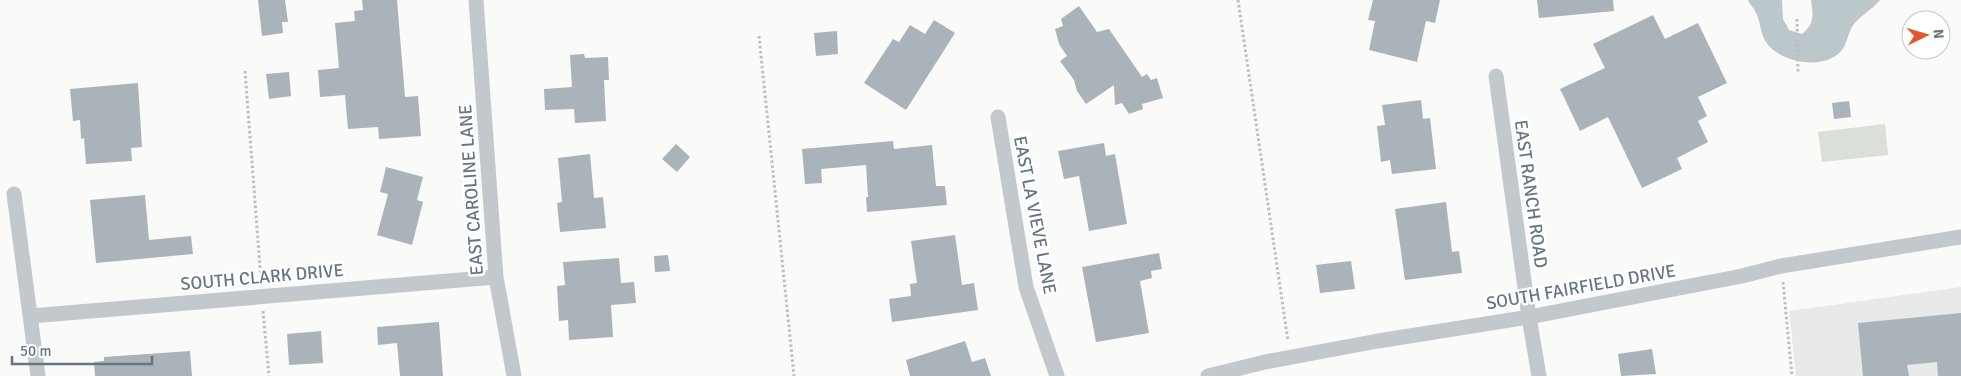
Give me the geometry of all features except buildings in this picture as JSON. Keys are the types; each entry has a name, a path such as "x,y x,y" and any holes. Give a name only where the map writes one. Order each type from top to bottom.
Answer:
{"street":[{"name":"EAST CAROLINE LANE","path":"476,0 496,277 514,376"},
{"name":"EAST RANCH ROAD","path":"1496,76 1528,317 1538,376"},
{"name":"EAST LA VIEVE LANE","path":"998,117 1026,287 1057,376"},
{"path":"14,194 38,376"},
{"name":"SOUTH FAIRFIELD DRIVE","path":"1208,376 1290,357 1378,340 1528,317 1742,276 1782,266 1961,238"},
{"name":"SOUTH CLARK DRIVE","path":"31,316 262,295 496,277"}],"path":[{"path":"1238,0 1290,357"},
{"path":"1796,19 1798,74"},
{"path":"759,36 794,376"},
{"path":"245,71 269,376"},
{"path":"1782,266 1792,376"}],"shaded area":[{"path":"1748,0 1782,0 1783,19 1789,30 1802,34 1811,23 1811,0 1880,0 1855,23 1838,54 1821,62 1810,63 1789,59 1772,49 1764,39 1758,16"},
{"path":"1885,124 1888,155 1822,162 1818,132"},
{"path":"1961,287 1961,376 1796,376 1789,311"}]}
